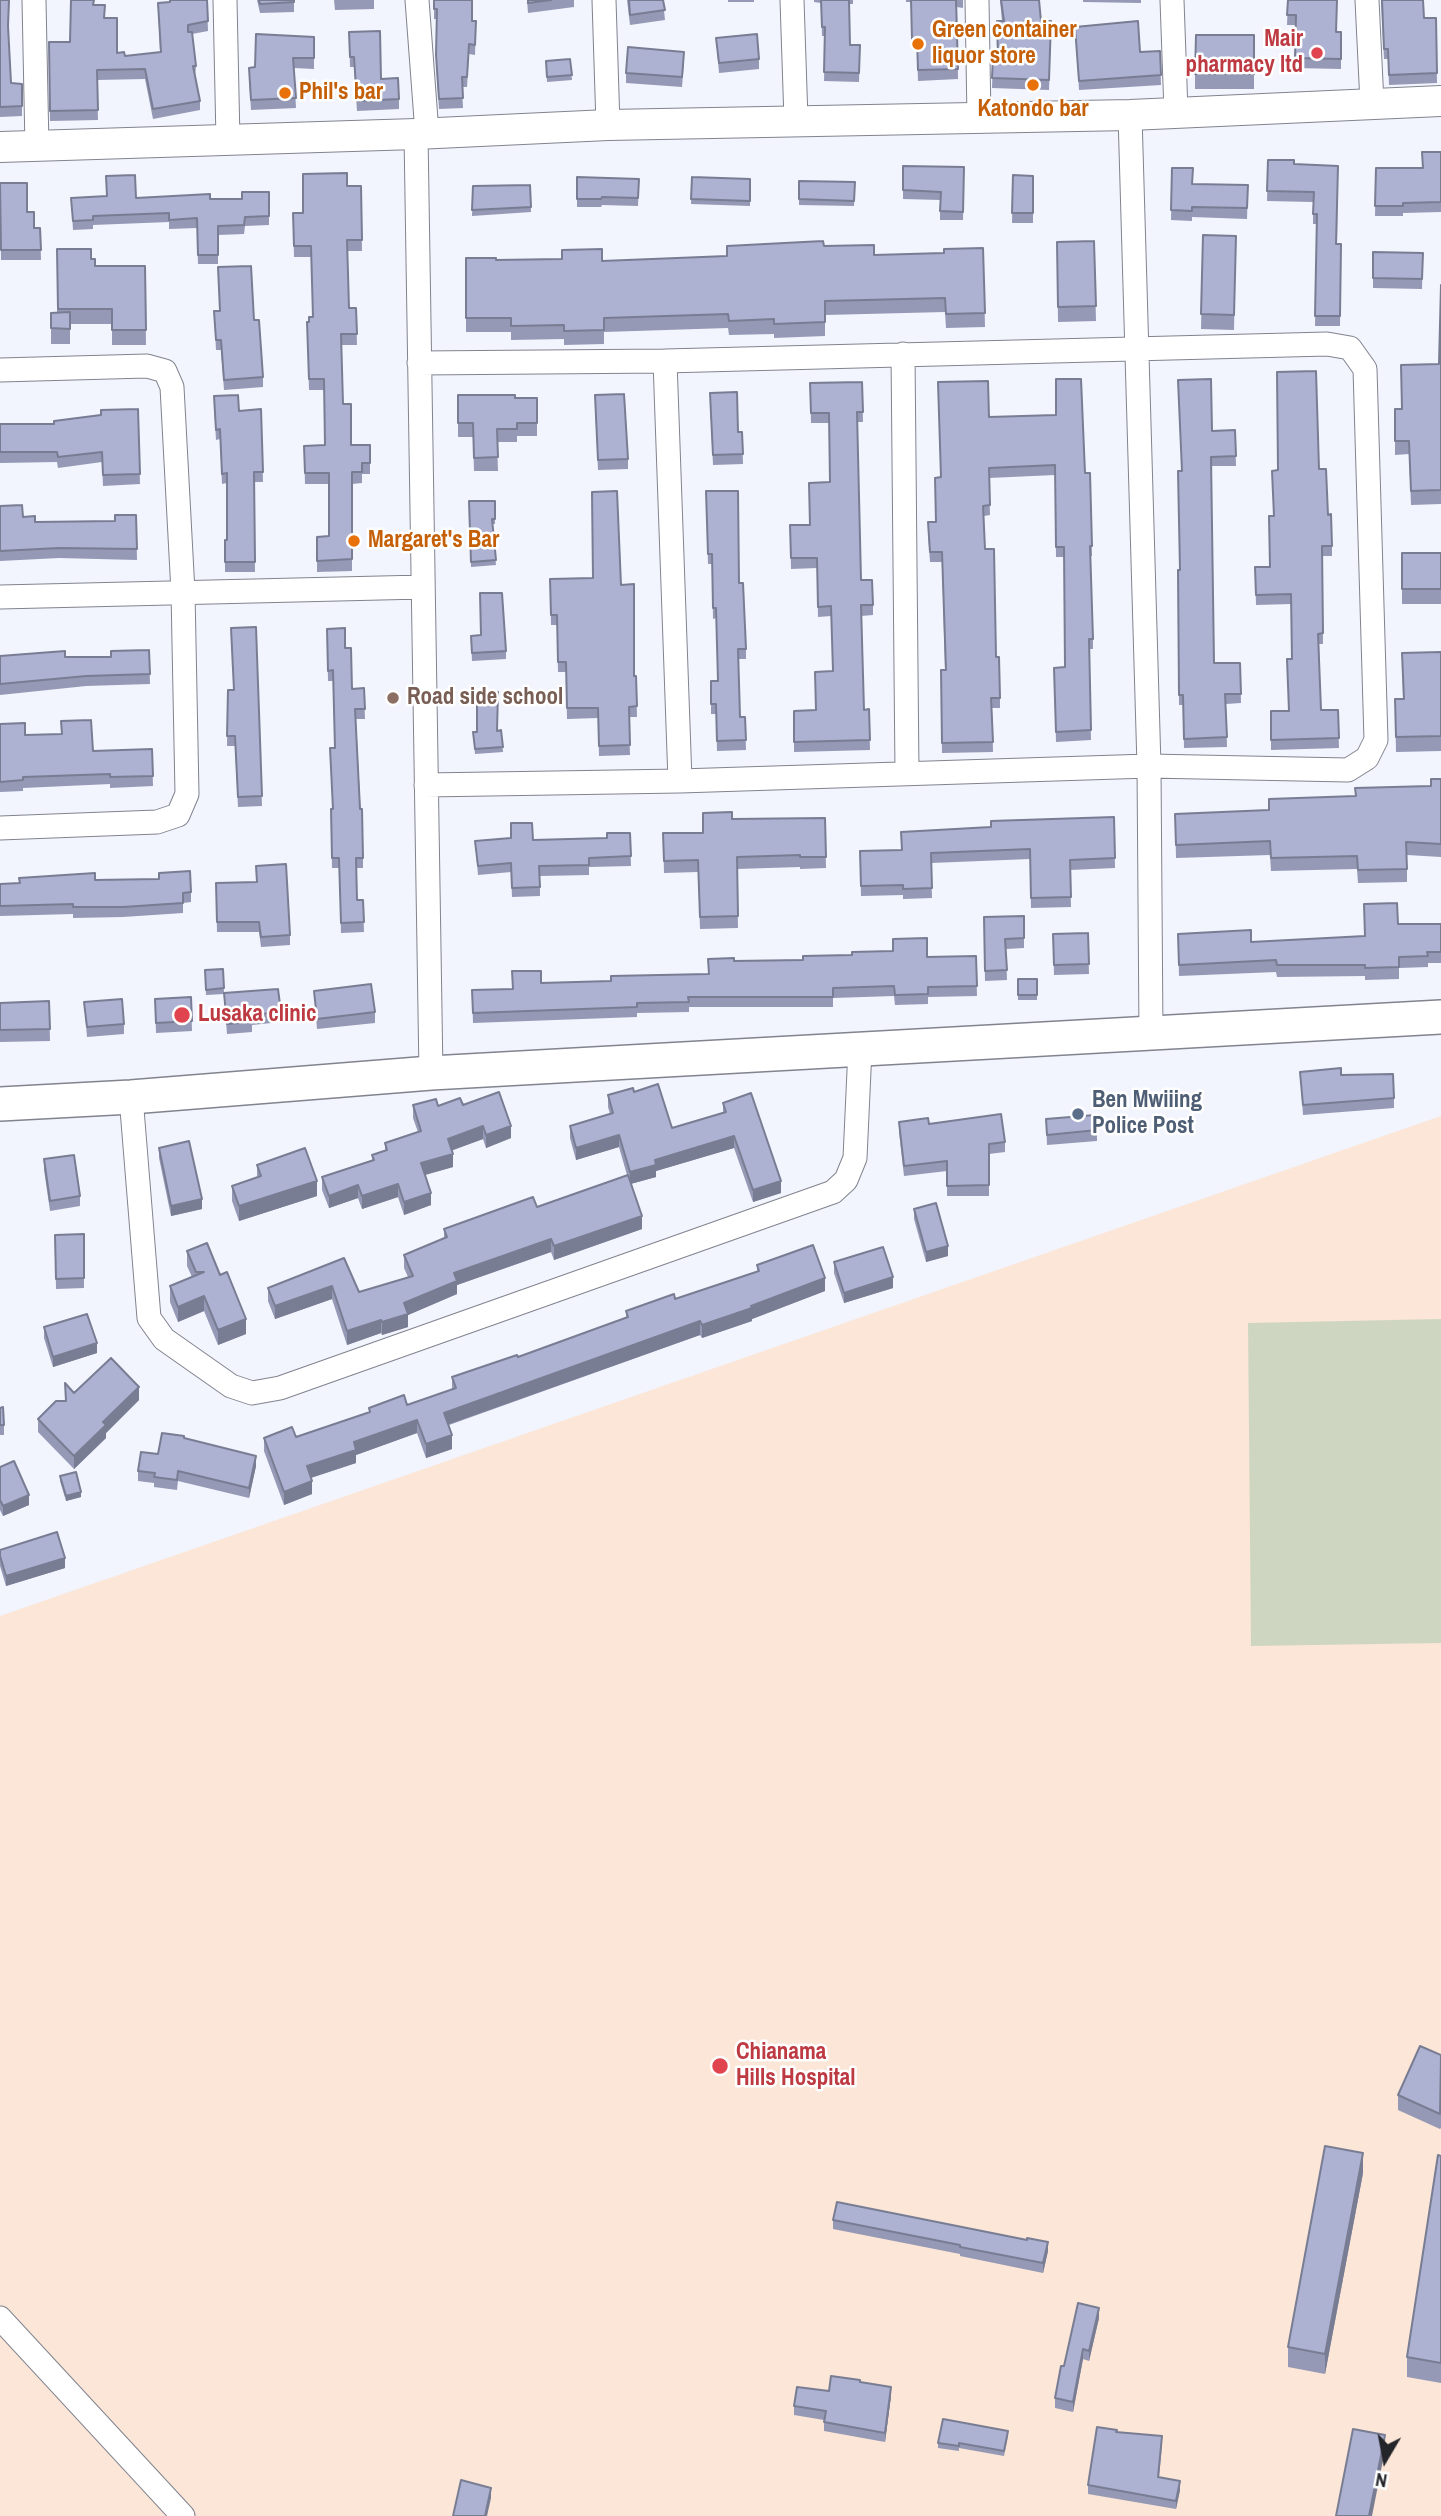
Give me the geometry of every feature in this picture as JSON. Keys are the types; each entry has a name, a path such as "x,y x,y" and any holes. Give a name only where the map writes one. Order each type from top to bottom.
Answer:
{"main road":[{"path":"0,1104 131,1097 431,1073 1441,1017"}],"street":[{"path":"34,0 37,147"},
{"path":"225,0 228,140"},
{"path":"417,0 422,134 419,363 431,1073"},
{"path":"604,0 608,125"},
{"path":"792,0 796,120"},
{"path":"977,0 979,118"},
{"path":"1172,0 1176,112"},
{"path":"1367,0 1372,103"},
{"path":"0,148 608,125 1130,115 1441,101"},
{"path":"1130,115 1149,766 1151,1034"},
{"path":"419,363 665,361 1327,344 1350,348 1365,369 1376,740 1367,758 1348,770 1149,766 680,781 426,785"},
{"path":"903,354 906,773"},
{"path":"665,361 680,781"},
{"path":"0,370 147,366 165,371 172,387 183,592 187,794 178,815 157,822 0,828"},
{"path":"0,597 424,587"},
{"path":"131,1097 149,1318 164,1339 231,1386 252,1392 280,1388 833,1192 846,1180 855,1158 860,1049"},
{"path":"0,2318 183,2516"}],"shaded area":[{"name":"Chianama Hills Hospital","path":"1441,1116 1441,2516 0,2516 0,1616"}],"green space":[{"path":"1441,1319 1441,1643 1251,1646 1248,1323"}],"building":[{"path":"0,0 9,0 11,83 22,84 22,106 0,107"},
{"path":"71,0 94,0 93,5 105,5 104,18 117,18 117,53 124,52 125,56 161,52 158,3 170,0 207,0 208,21 188,25 188,32 192,32 196,66 193,66 200,101 153,109 145,69 97,70 98,110 50,111 49,42 70,42"},
{"path":"259,0 294,0 294,2 260,4"},
{"path":"434,0 472,0 472,21 476,21 475,45 469,44 467,77 462,77 463,98 439,99 437,9 434,9"},
{"path":"528,0 551,0 528,3"},
{"path":"629,0 663,0 665,10 630,15"},
{"path":"821,0 849,0 850,45 860,45 859,73 824,72 825,27 822,27"},
{"path":"911,0 956,0 958,69 918,70 917,39 912,39"},
{"path":"1001,0 1039,0 1041,21 1051,21 1049,80 992,78 993,56 998,57 997,21 1004,21"},
{"path":"1288,0 1337,0 1336,32 1341,32 1341,59 1295,58 1296,15 1287,15"},
{"path":"1382,0 1423,0 1424,18 1436,18 1437,73 1389,75 1388,49 1384,49"},
{"path":"1138,21 1140,52 1160,51 1161,75 1079,81 1075,27"},
{"path":"380,31 381,79 398,78 399,99 357,101 349,32"},
{"path":"256,34 314,37 314,58 293,58 296,98 251,100 249,68 255,67"},
{"path":"757,34 759,59 719,63 716,38"},
{"path":"1196,35 1254,35 1254,74 1195,74"},
{"path":"628,47 684,52 682,77 626,73"},
{"path":"570,59 572,75 547,77 546,61"},
{"path":"1422,152 1441,152 1441,202 1375,206 1376,168 1423,168"},
{"path":"1268,160 1294,160 1294,164 1338,166 1336,244 1341,244 1340,316 1315,316 1317,214 1313,214 1314,192 1267,191"},
{"path":"903,166 964,167 963,212 940,211 941,192 903,190"},
{"path":"1172,168 1193,168 1192,184 1248,185 1247,208 1192,207 1192,211 1171,210"},
{"path":"347,173 347,186 361,186 362,240 347,240 349,308 356,308 357,334 341,334 343,404 351,404 351,445 370,445 370,463 362,463 362,472 352,472 352,559 317,561 317,537 329,536 329,473 305,473 304,446 325,445 324,379 309,379 307,322 309,317 313,317 311,246 294,246 293,213 303,213 303,174"},
{"path":"135,175 136,198 210,194 210,199 242,199 242,192 269,192 269,216 245,217 244,225 218,226 218,255 198,255 197,218 169,220 169,213 93,216 93,220 73,221 71,198 107,196 106,176"},
{"path":"1013,175 1033,176 1033,213 1012,213"},
{"path":"577,177 639,179 638,198 577,199"},
{"path":"692,177 750,179 750,201 691,199"},
{"path":"799,181 855,182 854,201 799,199"},
{"path":"0,183 27,183 27,212 34,212 34,228 40,228 41,250 1,250"},
{"path":"530,185 531,207 472,210 473,186"},
{"path":"1203,235 1236,236 1234,315 1201,314"},
{"path":"823,241 824,246 874,245 874,255 944,253 944,249 983,248 985,313 946,314 945,298 825,301 825,322 774,324 774,319 729,321 728,314 604,318 604,330 564,331 564,325 511,326 511,318 466,318 466,258 562,259 562,250 602,249 602,261 727,256 727,246"},
{"path":"1094,241 1096,306 1058,307 1057,242"},
{"path":"57,249 91,249 91,259 95,259 95,266 145,266 146,330 112,330 112,309 58,309"},
{"path":"1373,252 1423,253 1422,279 1373,278"},
{"path":"251,266 254,320 259,320 263,377 224,380 221,340 216,340 214,311 220,311 218,267"},
{"path":"1441,285 1441,490 1411,491 1409,441 1395,441 1395,409 1402,409 1401,365 1439,364"},
{"path":"70,312 70,329 51,328 51,313"},
{"path":"1316,371 1319,469 1326,469 1332,546 1322,546 1323,633 1318,634 1321,710 1338,710 1339,738 1271,740 1271,711 1289,711 1287,659 1292,659 1291,594 1256,595 1255,567 1270,567 1269,516 1274,516 1272,471 1278,470 1277,372"},
{"path":"1056,379 1081,379 1085,473 1090,473 1093,639 1089,639 1091,730 1056,732 1054,668 1065,667 1064,547 1056,547 1055,465 989,468 990,505 983,506 985,549 994,549 996,657 999,657 1000,698 991,698 993,742 942,743 941,670 946,670 942,552 930,552 928,522 936,522 935,478 941,477 938,382 988,381 989,417 1056,415"},
{"path":"1211,379 1212,431 1235,430 1236,456 1211,457 1214,663 1240,663 1241,694 1225,694 1227,737 1184,739 1183,695 1179,695 1178,471 1182,471 1178,380"},
{"path":"862,382 863,412 857,412 861,580 872,580 873,605 861,605 864,710 869,709 870,740 794,742 794,711 816,710 815,672 833,671 831,606 818,607 817,558 791,558 790,525 810,525 809,483 830,482 829,413 811,413 810,383"},
{"path":"737,392 738,432 742,432 743,454 713,455 710,393"},
{"path":"624,394 628,459 598,460 595,395"},
{"path":"238,395 239,411 261,409 263,472 254,472 255,562 225,562 227,473 222,474 220,429 216,430 214,396"},
{"path":"458,395 515,395 515,398 537,398 537,423 517,423 517,429 497,429 498,457 474,458 473,423 458,423"},
{"path":"138,409 140,474 103,475 102,452 58,457 57,452 0,452 0,424 54,424 54,421 101,415 101,410"},
{"path":"617,491 621,585 634,584 634,676 637,706 629,707 630,745 599,746 598,708 567,708 566,662 558,662 557,615 551,615 550,579 593,578 592,492"},
{"path":"706,491 738,491 739,583 743,583 746,649 738,649 740,717 745,717 746,740 717,741 716,704 711,704 711,681 718,681 716,608 713,608 712,554 708,554"},
{"path":"469,501 495,501 495,519 492,519 496,560 471,562"},
{"path":"22,505 23,517 35,516 35,522 115,521 115,515 136,515 137,549 59,548 0,551 0,506"},
{"path":"1402,553 1441,553 1441,589 1402,589"},
{"path":"480,593 502,593 506,651 472,653 471,636 481,635"},
{"path":"256,627 262,796 238,797 235,736 227,736 228,690 234,690 231,628"},
{"path":"345,628 345,648 351,648 352,689 364,688 365,709 355,709 363,858 356,858 357,900 363,900 364,922 341,923 339,858 332,858 330,748 335,748 333,670 328,671 327,629"},
{"path":"149,650 150,674 86,676 0,684 0,656 65,651 65,657 111,657 111,651"},
{"path":"1441,652 1441,736 1396,737 1395,699 1404,699 1402,653"},
{"path":"477,692 498,692 497,731 501,730 503,747 475,749 473,732 477,732"},
{"path":"91,720 93,751 152,749 153,776 110,777 110,774 23,777 23,780 0,782 0,724 25,723 25,735 62,734 61,721"},
{"path":"1431,779 1441,779 1441,844 1406,842 1407,869 1358,870 1357,856 1271,858 1270,841 1176,845 1175,814 1269,810 1269,799 1356,796 1355,788 1431,786"},
{"path":"732,812 732,819 825,818 826,857 737,857 738,916 700,917 698,860 664,861 663,833 703,833 703,813"},
{"path":"1114,817 1115,858 1070,860 1071,897 1031,898 1030,849 931,853 932,888 903,889 903,885 861,886 860,851 902,850 901,832 991,827 991,821"},
{"path":"511,823 532,823 533,840 607,838 607,833 630,833 631,856 589,858 589,865 539,866 540,887 512,888 511,863 478,866 475,841 511,838"},
{"path":"286,864 290,935 261,937 259,922 217,922 216,883 257,882 256,866"},
{"path":"190,871 191,892 183,893 183,903 123,907 73,907 73,904 0,906 0,884 20,883 19,878 95,873 95,880 159,879 159,873"},
{"path":"1397,903 1398,924 1441,924 1441,952 1427,952 1428,956 1399,957 1399,967 1277,965 1276,960 1179,965 1178,934 1251,930 1251,942 1365,936 1364,904"},
{"path":"1024,916 1024,938 1005,939 1007,970 985,971 984,917"},
{"path":"1088,933 1089,964 1054,965 1053,934"},
{"path":"927,938 927,957 976,956 977,986 928,987 928,994 895,995 894,986 833,988 833,997 688,997 689,1002 637,1003 637,1007 473,1013 472,990 513,989 512,971 541,971 541,983 611,981 611,976 709,974 708,959 803,960 803,956 893,951 893,939"},
{"path":"223,969 224,988 206,990 205,970"},
{"path":"1018,979 1037,979 1037,995 1018,995"},
{"path":"371,984 375,1012 317,1019 314,991"},
{"path":"278,989 281,1012 251,1015 252,1022 227,1024 224,993"},
{"path":"191,997 192,1021 156,1023 155,999"},
{"path":"122,999 124,1024 87,1027 84,1002"},
{"path":"49,1001 50,1029 0,1030 0,1003"},
{"path":"1341,1068 1341,1075 1393,1074 1394,1098 1303,1105 1300,1072"},
{"path":"658,1084 672,1128 726,1112 723,1103 751,1093 781,1181 753,1190 734,1136 655,1160 656,1165 630,1172 619,1135 576,1148 570,1126 613,1113 608,1095 633,1088 634,1092"},
{"path":"499,1092 511,1126 486,1135 483,1126 448,1139 453,1154 421,1163 431,1193 404,1202 398,1184 362,1196 358,1185 329,1196 322,1177 374,1160 372,1155 387,1150 385,1143 421,1131 413,1105 436,1099 438,1106 460,1098 463,1105"},
{"path":"1001,1114 1005,1142 989,1144 989,1185 947,1186 947,1161 904,1166 899,1122 928,1118 929,1124"},
{"path":"1095,1115 1097,1130 1047,1135 1046,1119"},
{"path":"189,1141 202,1199 171,1206 159,1148"},
{"path":"305,1148 317,1181 239,1206 232,1186 261,1176 257,1165"},
{"path":"74,1155 80,1196 50,1201 44,1159"},
{"path":"628,1175 642,1216 554,1246 551,1239 454,1273 457,1281 404,1303 408,1314 347,1331 332,1286 275,1306 268,1288 344,1258 359,1292 413,1276 404,1255 447,1237 444,1229 533,1197 537,1207"},
{"path":"936,1203 948,1246 926,1252 914,1209"},
{"path":"84,1234 84,1278 56,1279 55,1235"},
{"path":"207,1243 220,1275 227,1272 246,1319 218,1330 204,1296 178,1307 170,1286 204,1272 196,1272 187,1251"},
{"path":"813,1245 825,1278 751,1306 752,1308 702,1325 700,1321 444,1413 452,1435 426,1444 417,1420 354,1442 356,1450 307,1466 312,1481 284,1492 264,1438 292,1427 296,1437 370,1412 369,1408 404,1395 407,1405 456,1388 452,1377 517,1355 518,1357 628,1317 626,1311 674,1294 675,1299 759,1271 757,1265"},
{"path":"883,1247 893,1277 844,1293 834,1262"},
{"path":"87,1314 97,1343 53,1357 44,1327"},
{"path":"111,1358 139,1387 103,1422 106,1425 74,1456 38,1419 56,1401 66,1401 65,1383 74,1393"},
{"path":"3,1407 4,1425 0,1425 0,1408"},
{"path":"162,1433 184,1436 256,1456 249,1488 178,1471 177,1480 154,1477 155,1473 138,1471 141,1452 158,1454"},
{"path":"14,1461 29,1495 3,1506 0,1500 0,1467"},
{"path":"76,1472 81,1492 66,1496 60,1476"},
{"path":"57,1532 65,1558 6,1576 0,1550"},
{"path":"1420,2046 1441,2055 1440,2114 1398,2095"},
{"path":"1325,2146 1363,2153 1325,2354 1288,2347"},
{"path":"1438,2155 1441,2156 1441,2363 1407,2357"},
{"path":"837,2202 1048,2242 1043,2263 833,2220"},
{"path":"1078,2303 1099,2308 1089,2351 1083,2349 1073,2402 1055,2398"},
{"path":"831,2376 891,2387 885,2433 824,2422 826,2411 794,2406 797,2387 829,2391"},
{"path":"943,2419 1008,2431 1004,2451 959,2443 959,2446 938,2443"},
{"path":"1097,2427 1117,2430 1116,2432 1162,2436 1158,2477 1180,2481 1176,2501 1088,2485"},
{"path":"1353,2429 1385,2435 1369,2516 1336,2516"},
{"path":"461,2480 491,2488 485,2516 453,2516"}],"place":[{"name":"Green container liquor store","path":"918,44"},
{"name":"Mair pharmacy ltd","path":"1317,53"},
{"name":"Katondo bar","path":"1033,85"},
{"name":"Phil's bar","path":"285,93"},
{"name":"Margaret's Bar","path":"354,541"},
{"name":"Road side school","path":"393,698"},
{"name":"Lusaka clinic","path":"182,1015"},
{"name":"Ben Mwiiing Police Post","path":"1078,1114"},
{"name":"Chianama Hills Hospital","path":"720,2066"}]}
